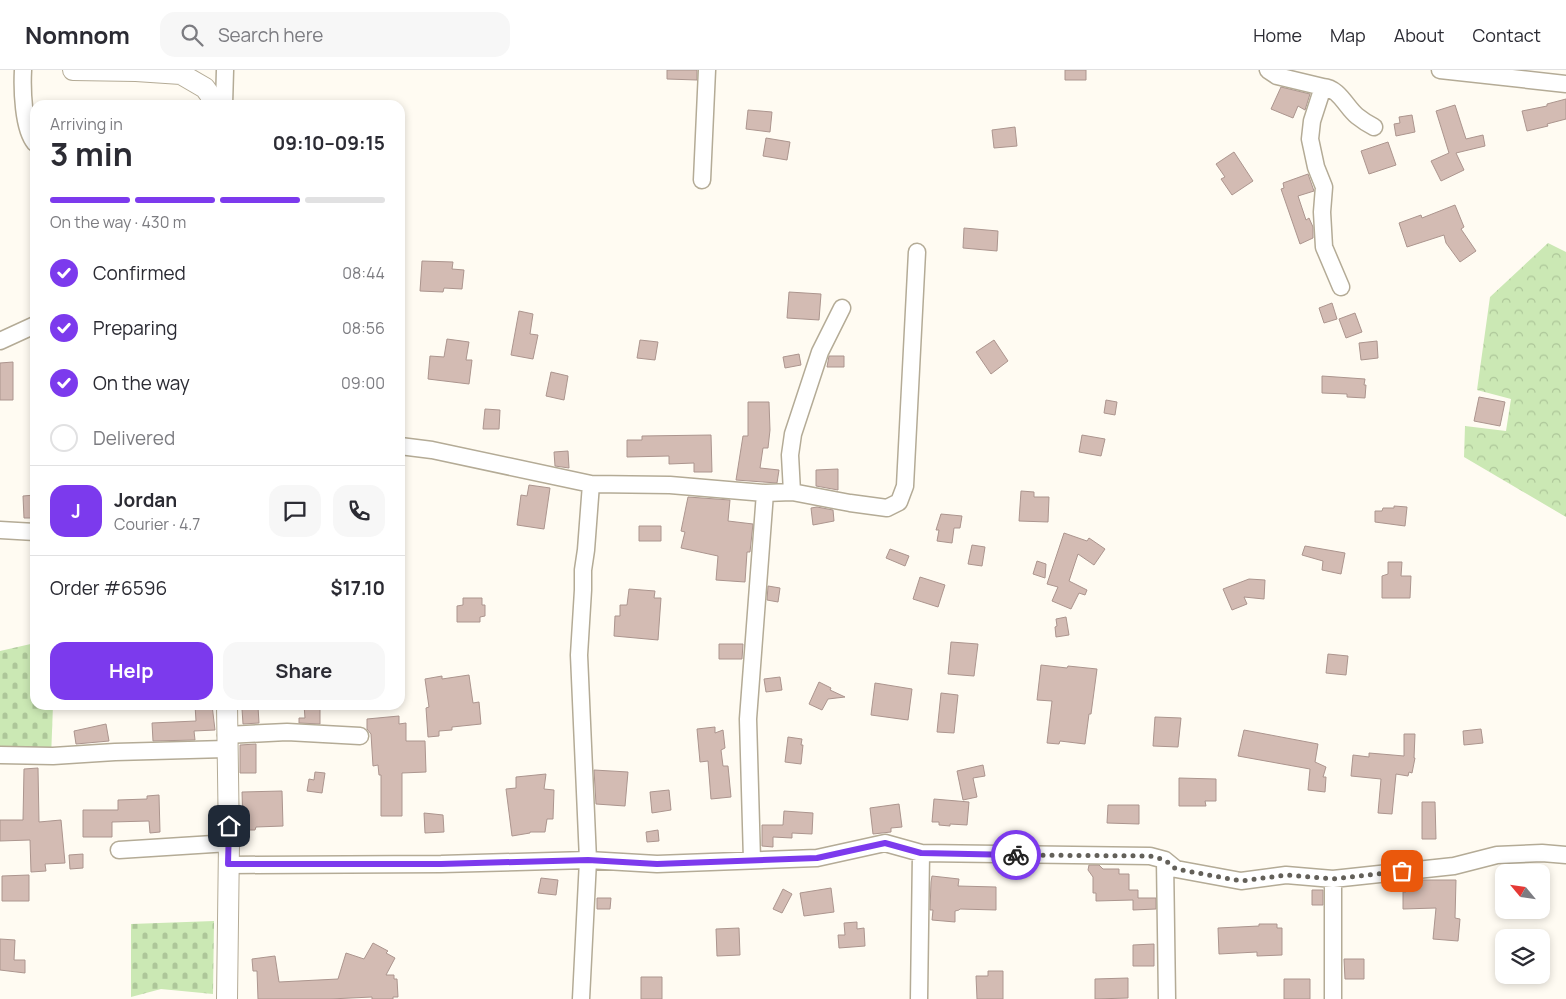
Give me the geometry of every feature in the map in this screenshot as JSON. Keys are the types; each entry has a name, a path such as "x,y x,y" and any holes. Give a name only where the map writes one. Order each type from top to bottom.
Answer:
{"main road":[{"path":"73,70 181,74 205,88 213,100"},
{"path":"227,710 229,843 227,999"}],"street":[{"path":"23,70 22,90 30,133"},
{"path":"224,100 225,70"},
{"path":"702,180 707,70"},
{"path":"1268,70 1277,76 1328,88 1343,99 1355,115 1374,128"},
{"path":"1440,70 1566,84"},
{"path":"1323,88 1312,120 1310,139 1316,167 1324,187 1322,212 1324,247 1341,287"},
{"path":"405,447 432,450 591,484 670,485 765,492 792,492 887,508 899,502 906,486 917,252"},
{"path":"792,492 790,455 794,434 820,352 842,308"},
{"path":"0,342 30,327"},
{"path":"581,999 588,860 579,655 583,570 591,484"},
{"path":"752,860 748,720 765,492"},
{"path":"0,530 30,532"},
{"path":"0,755 53,756 116,752 226,742 286,732 360,736"},
{"path":"119,850 229,843"},
{"path":"228,864 441,864 588,860 657,864 817,858 885,843 921,853 1150,856 1165,860 1176,869 1241,881 1286,875 1333,879 1454,866 1497,855 1542,852 1566,855"},
{"path":"919,999 921,853"},
{"path":"1165,860 1167,999"},
{"path":"1333,879 1333,999"}],"green space":[{"path":"1548,243 1566,252 1566,517 1464,457 1465,426 1506,431 1511,399 1477,390 1490,297"},
{"path":"30,644 30,710 53,710 51,758 0,756 0,651"},
{"path":"214,921 213,994 161,989 131,997 131,924"}],"building":[{"path":"667,70 697,70 697,80 667,79"},
{"path":"1065,70 1086,70 1086,80 1065,80"},
{"path":"1281,87 1310,94 1305,110 1298,106 1293,118 1271,109"},
{"path":"1566,99 1566,119 1527,131 1522,111 1547,106 1547,104"},
{"path":"1455,105 1466,139 1483,135 1485,146 1456,153 1464,170 1441,181 1431,161 1449,153 1436,111"},
{"path":"748,110 772,112 770,132 746,129"},
{"path":"1412,115 1415,132 1396,136 1394,124 1400,123 1399,117"},
{"path":"1015,127 1017,146 994,148 992,130"},
{"path":"766,138 790,142 787,160 763,156"},
{"path":"1388,142 1396,165 1369,174 1361,151"},
{"path":"1234,152 1253,181 1232,195 1221,179 1225,177 1216,164"},
{"path":"1308,174 1314,191 1298,196 1306,220 1309,218 1313,227 1313,238 1300,244 1281,189 1284,188 1283,183"},
{"path":"1455,205 1464,227 1461,229 1476,251 1460,262 1446,243 1444,235 1407,247 1399,223 1421,215 1422,218"},
{"path":"964,228 998,231 997,251 963,248"},
{"path":"422,261 453,262 452,269 464,270 462,289 444,288 443,292 420,291"},
{"path":"789,292 821,294 819,320 787,318"},
{"path":"1332,303 1337,319 1324,323 1319,308"},
{"path":"519,311 533,314 530,334 538,335 533,359 511,355"},
{"path":"1355,313 1362,332 1346,338 1339,319"},
{"path":"447,339 469,342 466,360 472,360 469,384 428,379 430,356 444,357"},
{"path":"640,340 658,342 655,360 637,358"},
{"path":"994,340 1008,361 991,374 976,352"},
{"path":"1377,341 1378,358 1361,360 1359,343"},
{"path":"799,354 801,365 785,368 783,357"},
{"path":"829,356 844,356 844,367 827,367"},
{"path":"13,362 13,400 0,400 0,363"},
{"path":"551,372 568,376 564,400 546,396"},
{"path":"1322,376 1365,379 1365,398 1347,397 1347,394 1322,393"},
{"path":"1479,397 1505,402 1500,426 1474,421"},
{"path":"1106,400 1117,402 1115,415 1104,413"},
{"path":"748,402 769,402 770,430 768,448 763,448 760,468 779,470 777,483 736,480 743,436 748,436"},
{"path":"485,409 500,410 499,429 483,429"},
{"path":"711,435 712,472 694,472 694,463 669,464 669,456 627,457 627,440 642,440 642,436"},
{"path":"1082,435 1105,439 1101,456 1079,452"},
{"path":"568,451 569,468 555,466 554,452"},
{"path":"838,469 838,490 816,486 816,470"},
{"path":"529,485 550,488 544,529 517,525 521,495 527,496"},
{"path":"1021,491 1034,492 1034,497 1049,497 1048,522 1019,521"},
{"path":"30,495 30,518 24,518 23,496"},
{"path":"688,497 730,500 728,521 753,524 750,552 747,552 745,582 716,580 718,556 681,548 685,532 681,531"},
{"path":"1394,506 1407,507 1405,526 1375,522 1375,511 1382,511 1383,508 1394,508"},
{"path":"817,507 833,510 834,521 813,525 811,508"},
{"path":"941,514 962,516 960,528 954,528 952,543 937,541 939,530 936,530"},
{"path":"639,526 661,526 661,541 639,541"},
{"path":"1064,533 1087,541 1089,538 1105,549 1094,565 1078,554 1069,581 1087,590 1085,595 1079,593 1071,609 1052,601 1058,587 1047,584"},
{"path":"972,545 985,547 982,566 968,564"},
{"path":"1305,546 1345,553 1341,574 1322,570 1323,561 1302,555"},
{"path":"890,549 909,556 905,566 886,558"},
{"path":"1037,561 1046,564 1045,578 1033,574"},
{"path":"1388,562 1402,562 1401,576 1411,576 1410,598 1382,598 1382,576 1388,574"},
{"path":"920,577 945,585 938,607 913,599"},
{"path":"1249,579 1265,580 1264,599 1244,597 1247,604 1232,610 1223,589"},
{"path":"768,586 780,588 778,602 767,600"},
{"path":"629,589 655,591 654,598 661,598 658,640 614,636 615,616 620,616 620,605 627,605"},
{"path":"463,598 482,598 482,605 485,605 485,616 480,617 480,622 457,622 457,606 463,605"},
{"path":"1066,617 1069,635 1056,637 1056,619"},
{"path":"951,642 978,644 974,676 948,674"},
{"path":"719,644 743,644 742,659 719,659"},
{"path":"1328,654 1348,656 1346,675 1326,673"},
{"path":"1041,665 1097,669 1085,744 1060,741 1059,744 1047,743 1052,701 1037,700"},
{"path":"469,675 473,703 479,702 481,724 452,727 452,730 439,731 439,736 428,737 426,708 429,707 425,679 442,676 442,679"},
{"path":"780,677 782,690 766,692 764,679"},
{"path":"819,682 845,697 828,699 822,710 809,704"},
{"path":"875,683 912,689 908,720 871,715"},
{"path":"941,693 958,695 954,733 937,732"},
{"path":"195,710 213,710 215,730 194,731 195,740 153,741 152,723 196,721"},
{"path":"242,710 258,710 259,723 243,724"},
{"path":"304,710 320,710 320,724 299,723 299,718 305,718"},
{"path":"399,716 399,724 406,723 406,741 425,741 426,772 402,773 402,816 381,816 381,775 379,775 378,765 373,766 371,734 367,729 367,719"},
{"path":"1155,717 1181,718 1178,747 1153,746"},
{"path":"106,724 109,741 76,744 74,731"},
{"path":"715,727 715,733 723,730 725,748 721,750 723,766 728,766 731,797 711,799 708,761 700,762 697,729"},
{"path":"1481,729 1483,743 1464,745 1463,731"},
{"path":"1244,730 1318,744 1315,762 1326,767 1323,777 1326,777 1325,792 1308,790 1310,769 1238,756"},
{"path":"1404,734 1415,734 1415,758 1412,773 1409,772 1408,776 1396,774 1392,814 1378,813 1381,779 1351,776 1353,755 1369,757 1369,753 1404,756"},
{"path":"788,737 802,739 801,764 785,762"},
{"path":"256,744 256,773 240,773 240,745"},
{"path":"983,765 985,776 973,778 977,797 963,800 957,771"},
{"path":"38,768 39,822 61,820 65,863 45,864 46,871 31,872 30,840 0,841 0,820 23,820 24,769"},
{"path":"594,770 628,772 625,806 596,804"},
{"path":"315,772 325,773 322,793 307,791 309,779 314,780"},
{"path":"546,774 544,789 554,790 553,819 547,819 545,832 530,832 512,836 506,789 516,788 516,777"},
{"path":"1179,778 1216,779 1216,801 1205,801 1206,806 1179,806"},
{"path":"669,790 671,810 652,813 650,792"},
{"path":"282,791 283,826 256,827 255,830 245,830 245,825 243,824 242,792"},
{"path":"159,795 160,832 150,833 149,821 112,822 112,837 83,837 83,810 118,810 118,800 147,799 147,796"},
{"path":"934,799 969,802 967,825 950,824 950,826 939,825 939,822 932,822"},
{"path":"1422,802 1435,802 1436,839 1422,839"},
{"path":"899,804 902,827 891,828 891,832 873,834 870,808"},
{"path":"1108,805 1139,805 1139,824 1107,823"},
{"path":"784,811 813,813 812,834 792,833 792,838 773,837 773,847 762,846 762,825 783,825"},
{"path":"424,813 443,815 444,832 425,833"},
{"path":"658,830 659,841 647,842 646,832"},
{"path":"83,854 83,868 70,869 69,855"},
{"path":"1089,865 1099,865 1103,869 1119,869 1119,874 1129,874 1129,890 1138,890 1138,898 1156,898 1156,909 1133,910 1133,900 1096,901 1096,893 1093,893 1093,877 1088,870"},
{"path":"29,875 29,901 2,901 2,876"},
{"path":"932,876 959,879 958,886 996,887 996,910 960,909 955,911 955,922 932,920 933,910 930,910"},
{"path":"541,878 558,880 556,895 538,893"},
{"path":"1456,880 1455,918 1460,919 1458,941 1433,939 1436,908 1403,909 1403,892 1406,892 1405,881"},
{"path":"831,888 834,912 804,916 800,893"},
{"path":"783,889 792,894 782,913 773,909"},
{"path":"1312,890 1323,890 1323,905 1312,905"},
{"path":"597,898 611,898 610,909 597,909"},
{"path":"857,922 857,929 864,928 865,946 839,948 838,935 845,935 844,923"},
{"path":"1259,924 1277,924 1277,928 1282,928 1282,955 1257,956 1257,952 1219,954 1218,928 1259,926"},
{"path":"739,928 740,955 717,956 716,929"},
{"path":"0,939 15,940 14,960 25,960 25,973 0,970"},
{"path":"373,943 388,951 386,953 395,958 386,975 394,975 394,979 397,979 398,997 393,997 393,999 372,999 372,997 258,999 257,971 253,971 252,959 275,956 279,982 338,979 346,953 364,959"},
{"path":"1154,944 1154,966 1133,966 1133,945"},
{"path":"1344,959 1364,959 1364,979 1345,979"},
{"path":"988,971 1003,971 1003,999 977,999 976,976 988,976"},
{"path":"641,977 662,977 662,999 641,999"},
{"path":"1128,978 1128,998 1095,999 1095,979"},
{"path":"1284,979 1310,979 1310,999 1284,999"}],"way so far":[{"path":"1016,855 1150,856 1165,860 1176,869 1241,881 1286,875 1333,879 1402,871"}],"route":[{"path":"229,826 228,864 441,864 588,860 657,864 817,858 885,843 921,853 1016,855"}]}
